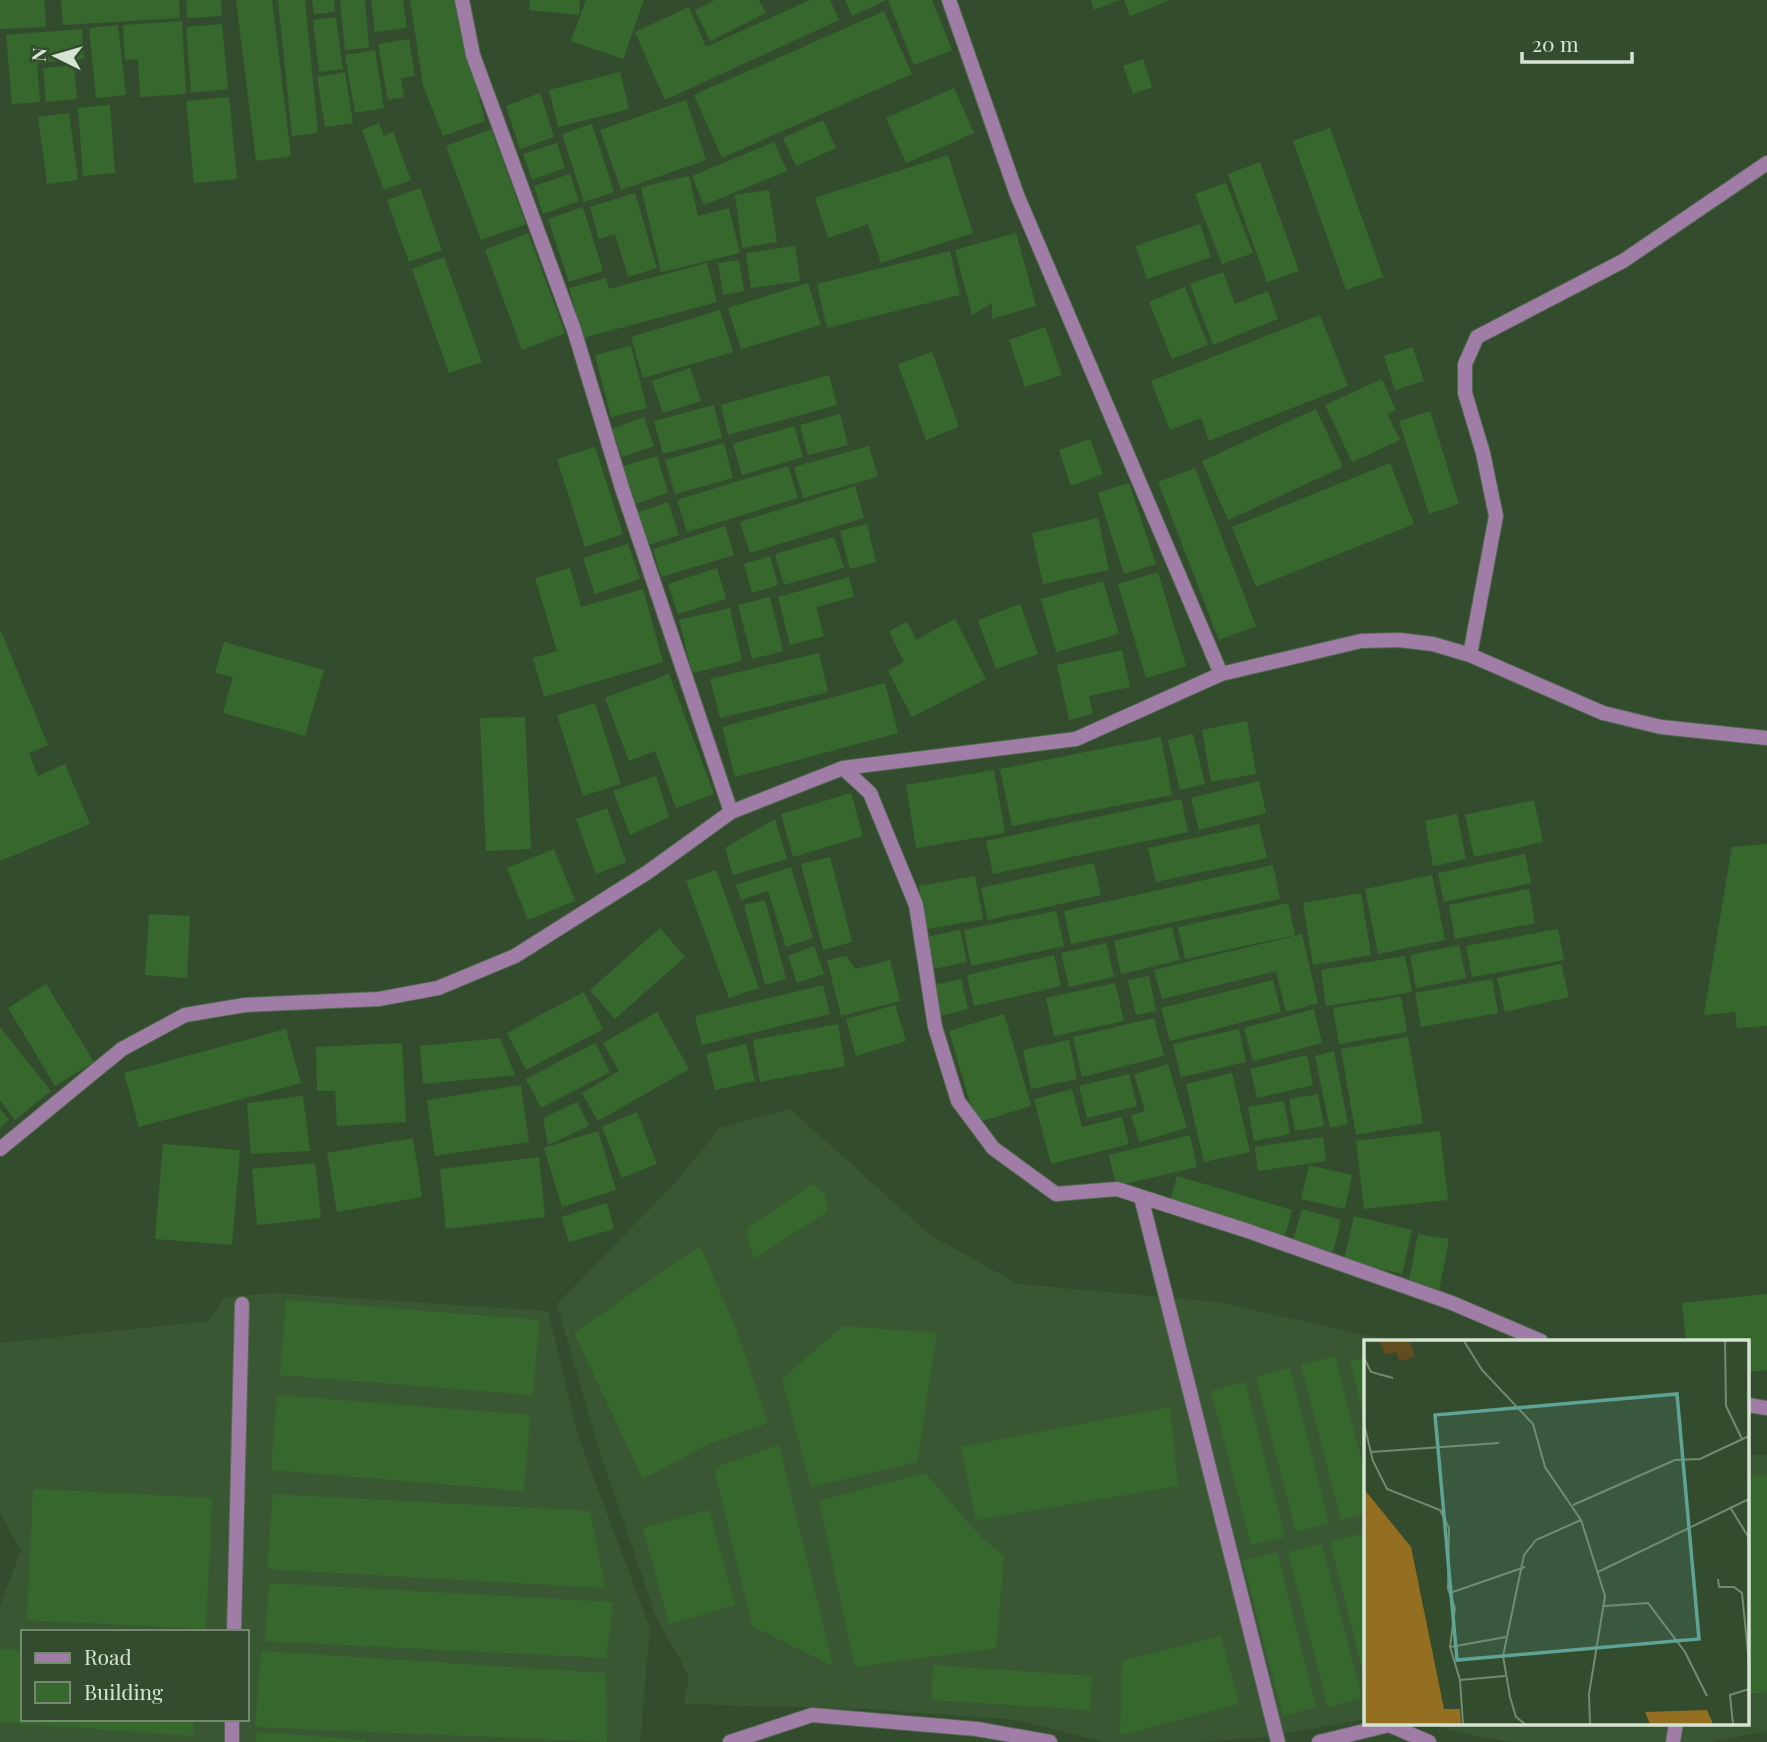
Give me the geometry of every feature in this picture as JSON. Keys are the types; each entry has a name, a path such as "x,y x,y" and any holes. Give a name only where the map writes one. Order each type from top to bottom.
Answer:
{"street":[{"path":"462,0 473,55 574,330 622,488 731,812"},
{"path":"949,0 1017,195 1221,674"},
{"path":"1470,655 1496,516 1483,453 1465,393 1465,364 1477,337 1623,261 1767,163"},
{"path":"0,1149 122,1049 185,1015 245,1004 379,999 438,988 515,956 648,873 731,812 843,768 1076,738 1221,674 1361,641 1399,640 1433,644 1470,655 1603,713 1661,727 1767,738"},
{"path":"843,768 870,793 916,905 935,1027 958,1101 993,1148 1056,1194 1117,1189 1248,1231 1452,1303 1539,1340"},
{"path":"1141,1197 1278,1742"},
{"path":"234,1630 242,1304"},
{"path":"735,1740 812,1715 977,1729 1050,1742"},
{"path":"232,1721 232,1742"},
{"path":"1673,1742 1676,1724"},
{"path":"1319,1742 1389,1725 1429,1742"}],"shaded area":[{"path":"790,1109 930,1235 1018,1284 1217,1302 1388,1340 1364,1340 1364,1719 1265,1737 1198,1742 1103,1742 1016,1720 869,1709 684,1704 689,1676 656,1617 597,1443 557,1304 675,1183 720,1128"},
{"path":"274,1293 548,1311 579,1439 650,1629 640,1742 0,1742 0,1606 21,1550 0,1513 0,1343 209,1321 225,1297"},
{"path":"1750,1455 1767,1455 1767,1731 1710,1742 1517,1742 1490,1739 1425,1724 1750,1724"}],"building":[{"path":"0,0 44,0 46,27 0,29"},
{"path":"61,0 179,0 180,18 63,25"},
{"path":"186,0 221,0 222,16 187,18"},
{"path":"236,0 272,0 291,156 256,161"},
{"path":"278,0 305,0 318,133 292,136"},
{"path":"312,0 334,0 335,12 314,14"},
{"path":"340,0 365,0 369,48 345,50"},
{"path":"371,0 403,0 407,28 375,32"},
{"path":"410,0 455,0 485,121 443,136 423,85"},
{"path":"530,0 580,0 579,15 529,10"},
{"path":"586,0 644,0 623,59 571,41"},
{"path":"715,0 759,0 766,13 710,41 695,10"},
{"path":"810,0 830,0 839,20 665,100 635,32 689,7 706,47"},
{"path":"845,0 887,0 852,16"},
{"path":"888,0 932,0 952,50 914,65"},
{"path":"1091,0 1120,0 1094,10"},
{"path":"1124,0 1170,0 1130,16"},
{"path":"884,11 912,74 722,158 694,95"},
{"path":"336,17 343,69 319,72 313,20"},
{"path":"182,21 186,94 140,97 138,59 125,60 123,25"},
{"path":"222,24 228,89 191,93 186,27"},
{"path":"118,25 126,95 96,98 89,28"},
{"path":"82,29 84,59 37,63 40,102 12,104 6,35"},
{"path":"409,39 415,76 401,78 404,97 388,100 378,44"},
{"path":"375,50 384,108 355,113 345,55"},
{"path":"1143,59 1152,87 1133,94 1123,66"},
{"path":"74,65 77,99 46,102 43,68"},
{"path":"345,72 353,123 325,127 317,77"},
{"path":"620,72 629,109 558,127 549,90"},
{"path":"954,88 974,133 906,163 886,118"},
{"path":"540,93 554,137 520,149 506,106"},
{"path":"229,97 237,179 194,183 186,101"},
{"path":"686,100 706,160 621,190 600,130"},
{"path":"110,105 115,173 83,176 78,108"},
{"path":"69,113 78,180 47,184 38,117"},
{"path":"823,120 836,148 796,166 783,138"},
{"path":"379,123 384,136 393,132 411,180 384,190 362,130"},
{"path":"592,124 614,192 584,202 562,134"},
{"path":"1330,128 1383,277 1346,290 1293,141"},
{"path":"491,129 526,224 481,240 446,146"},
{"path":"774,142 787,171 704,205 692,176"},
{"path":"557,143 565,168 532,180 523,154"},
{"path":"948,155 973,233 881,263 868,224 828,238 815,198"},
{"path":"1260,162 1299,271 1267,282 1228,174"},
{"path":"570,174 579,201 543,214 534,186"},
{"path":"689,176 698,216 729,208 740,253 661,272 641,187"},
{"path":"1226,183 1253,253 1222,264 1195,194"},
{"path":"420,188 442,250 409,262 387,200"},
{"path":"769,190 777,242 742,248 735,195"},
{"path":"635,193 657,268 628,277 615,234 599,239 590,207"},
{"path":"583,207 603,271 569,282 548,219"},
{"path":"1200,224 1211,257 1147,279 1136,246"},
{"path":"528,233 565,333 522,350 485,250"},
{"path":"1016,233 1036,306 992,319 992,303 972,315 955,250"},
{"path":"795,246 800,281 751,288 746,253"},
{"path":"950,251 960,295 827,328 817,284"},
{"path":"444,257 482,362 449,373 412,269"},
{"path":"739,260 744,291 723,295 718,263"},
{"path":"707,263 717,302 583,338 569,288 606,278 609,289"},
{"path":"1223,272 1235,304 1268,291 1278,319 1213,345 1190,284"},
{"path":"808,283 821,325 741,349 728,308"},
{"path":"1185,287 1208,345 1172,359 1149,302"},
{"path":"720,310 733,352 643,378 631,337"},
{"path":"1320,315 1348,386 1209,441 1201,418 1170,430 1151,381"},
{"path":"1045,327 1062,375 1025,387 1009,340"},
{"path":"631,346 647,408 611,417 595,355"},
{"path":"1413,347 1424,381 1395,390 1384,356"},
{"path":"932,352 959,427 926,440 898,364"},
{"path":"690,368 701,401 663,413 652,381"},
{"path":"829,375 837,405 728,435 721,405"},
{"path":"1382,379 1396,410 1387,414 1400,440 1352,462 1325,405"},
{"path":"714,405 722,438 663,454 654,421"},
{"path":"1316,409 1343,467 1228,520 1202,461"},
{"path":"1430,411 1459,504 1429,514 1399,421"},
{"path":"840,414 848,445 808,455 800,425"},
{"path":"644,417 654,446 622,457 612,429"},
{"path":"794,426 803,457 742,475 733,444"},
{"path":"1090,439 1103,474 1071,486 1059,450"},
{"path":"724,443 733,478 675,494 665,460"},
{"path":"869,446 878,477 803,498 794,467"},
{"path":"595,447 623,534 585,547 557,459"},
{"path":"657,456 668,493 635,504 623,466"},
{"path":"1390,463 1414,524 1256,587 1232,527"},
{"path":"788,466 798,498 687,532 677,500"},
{"path":"1195,468 1256,626 1219,640 1158,482"},
{"path":"1129,483 1156,564 1124,574 1098,493"},
{"path":"855,486 864,518 750,553 740,522"},
{"path":"668,502 679,535 648,545 636,513"},
{"path":"1098,518 1109,570 1043,584 1032,533"},
{"path":"867,524 876,562 850,569 840,531"},
{"path":"725,526 734,555 661,577 653,549"},
{"path":"834,537 844,568 784,585 775,554"},
{"path":"628,544 640,579 595,594 583,558"},
{"path":"770,556 778,585 752,593 744,564"},
{"path":"570,568 581,607 643,589 663,662 544,697 533,658 557,651 535,578"},
{"path":"717,568 726,599 678,614 668,584"},
{"path":"1158,572 1186,666 1146,678 1118,584"},
{"path":"849,577 854,597 816,607 824,636 790,645 778,597"},
{"path":"1103,581 1119,634 1056,652 1041,599"},
{"path":"770,597 783,651 752,659 738,605"},
{"path":"1020,604 1038,654 996,669 978,620"},
{"path":"730,608 742,661 692,673 679,620"},
{"path":"955,619 986,679 912,717 888,671 904,662 889,631 907,622 916,640"},
{"path":"0,629 48,745 29,753 38,776 65,764 90,824 0,861"},
{"path":"224,642 324,670 305,736 223,713 233,677 215,673"},
{"path":"1122,650 1130,687 1089,696 1093,714 1069,720 1057,665"},
{"path":"819,653 828,692 720,718 710,679"},
{"path":"669,674 714,794 676,808 655,751 629,761 605,698"},
{"path":"885,683 898,733 735,777 722,727"},
{"path":"595,703 621,784 583,796 557,715"},
{"path":"525,717 531,849 486,851 480,718"},
{"path":"1247,721 1256,774 1211,782 1202,730"},
{"path":"1193,734 1205,784 1180,790 1168,740"},
{"path":"1161,737 1172,795 1012,826 1000,769"},
{"path":"994,770 1005,833 916,848 906,785"},
{"path":"656,776 669,817 630,835 613,791"},
{"path":"1259,781 1266,813 1199,830 1191,798"},
{"path":"851,793 863,836 793,857 781,814"},
{"path":"1181,799 1188,832 993,874 986,841"},
{"path":"1534,800 1543,842 1474,857 1465,815"},
{"path":"607,808 626,862 596,874 576,819"},
{"path":"1457,814 1466,859 1433,866 1425,821"},
{"path":"775,819 787,859 733,875 725,848"},
{"path":"1259,824 1267,858 1156,882 1148,848"},
{"path":"1767,844 1767,1026 1737,1028 1735,1012 1704,1015 1732,847"},
{"path":"554,849 575,901 528,920 507,868"},
{"path":"1525,854 1531,883 1444,902 1438,873"},
{"path":"830,857 852,942 823,950 801,864"},
{"path":"1094,863 1101,895 988,920 981,888"},
{"path":"1273,865 1280,899 1071,944 1064,911"},
{"path":"791,867 813,938 786,947 768,891 741,900 736,885"},
{"path":"716,870 759,988 729,998 686,881"},
{"path":"1432,875 1445,940 1378,954 1365,889"},
{"path":"975,876 983,919 927,929 919,886"},
{"path":"1529,889 1535,923 1455,939 1449,905"},
{"path":"1361,893 1371,955 1313,965 1303,903"},
{"path":"765,900 786,979 765,985 744,905"},
{"path":"1288,903 1295,935 1185,959 1178,927"},
{"path":"1056,911 1064,946 971,966 964,930"},
{"path":"149,914 190,916 187,978 145,975"},
{"path":"1172,927 1180,960 1121,974 1114,941"},
{"path":"660,928 685,957 615,1019 590,990"},
{"path":"1558,929 1564,960 1472,977 1466,946"},
{"path":"960,930 967,962 933,969 926,937"},
{"path":"1302,934 1318,1003 1286,1012 1276,971 1162,999 1154,970"},
{"path":"1106,943 1114,977 1069,987 1061,953"},
{"path":"1459,945 1466,978 1416,988 1410,955"},
{"path":"814,946 824,974 797,983 788,956"},
{"path":"1054,955 1061,986 974,1006 967,975"},
{"path":"847,956 855,969 890,960 900,1001 841,1016 827,960"},
{"path":"1405,956 1412,992 1326,1006 1321,970"},
{"path":"1561,964 1569,997 1505,1012 1497,978"},
{"path":"1149,976 1156,1011 1136,1015 1128,980"},
{"path":"961,979 968,1009 940,1016 933,985"},
{"path":"1492,979 1498,1013 1421,1027 1415,993"},
{"path":"1273,980 1281,1012 1170,1041 1161,1008"},
{"path":"1115,983 1124,1021 1054,1036 1046,998"},
{"path":"46,984 94,1062 55,1086 8,1008"},
{"path":"823,985 830,1014 702,1045 695,1016"},
{"path":"584,992 603,1029 526,1070 507,1033"},
{"path":"1401,997 1407,1032 1339,1044 1333,1008"},
{"path":"895,1005 906,1041 856,1056 846,1019"},
{"path":"1314,1009 1322,1043 1253,1061 1244,1028"},
{"path":"657,1012 689,1069 598,1121 582,1093 619,1071 603,1043"},
{"path":"1004,1014 1031,1106 976,1123 949,1031"},
{"path":"1154,1018 1164,1056 1082,1077 1073,1037"},
{"path":"838,1024 845,1066 760,1082 753,1040"},
{"path":"0,1027 51,1091 15,1120 0,1100"},
{"path":"286,1029 301,1083 139,1127 124,1073"},
{"path":"1239,1029 1246,1062 1181,1077 1173,1044"},
{"path":"1408,1037 1423,1123 1356,1135 1341,1049"},
{"path":"500,1038 515,1075 423,1084 420,1046"},
{"path":"1069,1040 1077,1079 1031,1089 1023,1050"},
{"path":"402,1043 406,1122 337,1126 335,1091 317,1091 316,1047"},
{"path":"595,1043 610,1072 541,1108 526,1079"},
{"path":"746,1044 755,1081 715,1090 706,1054"},
{"path":"1334,1051 1348,1124 1330,1128 1315,1056"},
{"path":"1307,1055 1313,1085 1257,1098 1250,1069"},
{"path":"1168,1064 1187,1128 1139,1142 1131,1115 1145,1111 1134,1074"},
{"path":"1232,1073 1250,1152 1204,1162 1186,1084"},
{"path":"1129,1074 1137,1106 1087,1118 1079,1086"},
{"path":"521,1085 529,1142 435,1156 427,1100"},
{"path":"1072,1089 1082,1127 1122,1117 1129,1144 1051,1164 1034,1099"},
{"path":"1318,1094 1324,1126 1295,1131 1289,1099"},
{"path":"303,1096 310,1151 251,1154 247,1103"},
{"path":"1284,1101 1290,1134 1254,1141 1248,1107"},
{"path":"577,1102 589,1126 548,1145 543,1118"},
{"path":"0,1109 9,1120 0,1128"},
{"path":"637,1112 657,1164 622,1178 602,1127"},
{"path":"598,1131 616,1190 562,1207 544,1148"},
{"path":"1440,1131 1448,1200 1364,1209 1356,1141"},
{"path":"1190,1135 1197,1167 1116,1186 1109,1155"},
{"path":"1323,1137 1326,1161 1258,1171 1255,1147"},
{"path":"413,1138 422,1197 337,1212 327,1153"},
{"path":"163,1144 240,1150 232,1245 155,1239"},
{"path":"539,1157 545,1217 446,1229 440,1169"},
{"path":"315,1163 321,1218 257,1225 252,1169"},
{"path":"1309,1165 1352,1175 1345,1209 1301,1199"},
{"path":"1177,1176 1292,1210 1285,1236 1170,1202"},
{"path":"813,1184 825,1194 827,1212 753,1259 746,1229"},
{"path":"607,1203 614,1229 569,1242 561,1217"},
{"path":"1302,1209 1341,1220 1333,1252 1293,1241"},
{"path":"1354,1216 1412,1230 1402,1274 1344,1260"},
{"path":"1418,1234 1449,1239 1439,1291 1408,1285"},
{"path":"700,1246 736,1329 768,1423 711,1443 643,1479 574,1333"},
{"path":"1767,1294 1767,1370 1750,1372 1750,1340 1686,1340 1682,1303"},
{"path":"286,1300 539,1320 533,1395 280,1375"},
{"path":"843,1326 937,1333 917,1462 811,1487 782,1379"},
{"path":"1335,1356 1364,1470 1364,1514 1341,1520 1301,1365"},
{"path":"1364,1358 1364,1418 1350,1361"},
{"path":"1290,1368 1329,1523 1296,1532 1256,1377"},
{"path":"1245,1382 1285,1537 1251,1545 1211,1391"},
{"path":"277,1395 530,1415 524,1491 271,1470"},
{"path":"1170,1407 1178,1486 976,1520 961,1447"},
{"path":"779,1445 833,1666 752,1626 714,1468"},
{"path":"925,1473 981,1537 1004,1556 996,1648 855,1667 819,1501"},
{"path":"1767,1475 1767,1692 1750,1694 1750,1477"},
{"path":"33,1489 212,1498 206,1629 27,1620"},
{"path":"273,1494 590,1511 605,1588 267,1569"},
{"path":"709,1510 735,1605 669,1624 643,1528"},
{"path":"1364,1533 1364,1676 1330,1542"},
{"path":"1322,1544 1362,1698 1328,1707 1288,1552"},
{"path":"1277,1552 1316,1707 1283,1716 1243,1561"},
{"path":"269,1583 613,1602 606,1658 265,1641"},
{"path":"1221,1636 1239,1704 1120,1735 1122,1661"},
{"path":"0,1649 21,1650 21,1721 194,1721 193,1736 0,1722"},
{"path":"261,1651 606,1673 607,1742 255,1727"},
{"path":"933,1665 1092,1676 1090,1710 931,1700"},
{"path":"257,1732 366,1740 366,1742 256,1742"}]}
